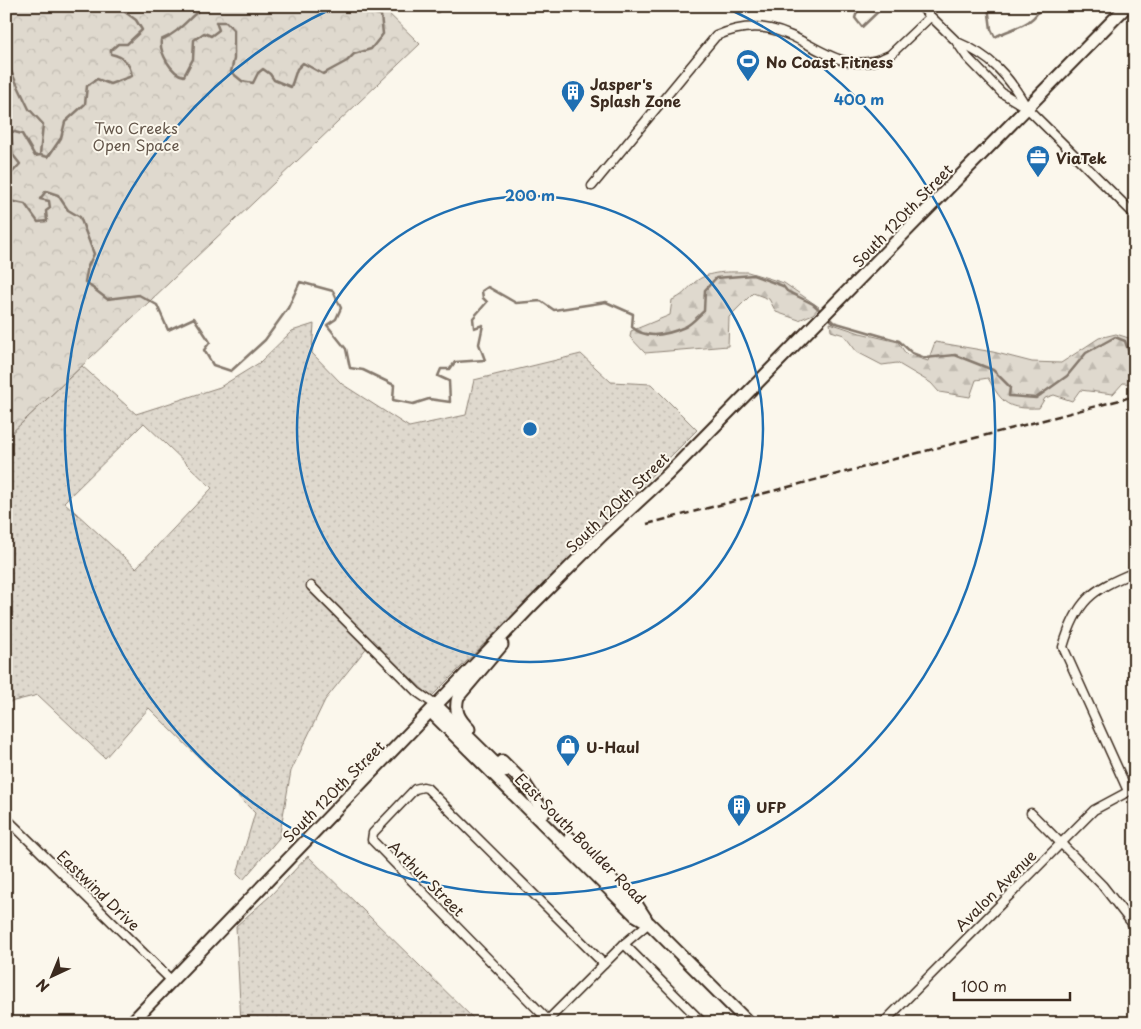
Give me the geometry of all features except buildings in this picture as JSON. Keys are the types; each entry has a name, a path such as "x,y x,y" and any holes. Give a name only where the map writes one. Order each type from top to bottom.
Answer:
{"main road":[{"name":"South 120th Street","path":"131,1023 276,869 434,709 533,604 667,475 1127,6"},
{"name":"East South Boulder Road","path":"533,604 493,658 463,689 456,706 463,722 525,784 544,813"},
{"name":"East South Boulder Road","path":"434,709 544,813"},
{"name":"East South Boulder Road","path":"434,709 635,915 649,922 749,1023"},
{"path":"544,813 637,905 649,922"}],"street":[{"path":"920,6 956,41 967,57 1002,93 1027,108 1135,215"},
{"path":"822,42 836,52 855,60 882,59 898,49 930,16"},
{"path":"592,186 716,36 735,20"},
{"path":"956,41 973,48 992,62 1012,82 1027,108"},
{"path":"1132,789 1063,647 1071,623 1088,596 1105,585 1135,572"},
{"name":"East South Boulder Road","path":"311,586 434,709"},
{"name":"Arthur Street","path":"546,1021 372,840 372,833 415,789 423,786 427,788 604,964"},
{"name":"Avalon Avenue","path":"883,1023 1094,810 1132,789"},
{"path":"1031,814 1102,885 1135,927"},
{"name":"Eastwind Drive","path":"6,818 172,981"},
{"path":"546,1021 649,922"},
{"path":"624,944 703,1023"}],"green space":[{"name":"Two Creeks Open Space","path":"6,6 381,6 420,44 6,438"},
{"path":"748,272 784,283 819,307 813,314 799,320 776,312 769,299 753,293 729,317 728,346 645,353 630,337 631,331 670,315 672,300 700,279 712,274"},
{"path":"830,323 860,333 898,342 906,354 928,361 935,342 993,352 1032,362 1061,363 1099,338 1116,334 1135,340 1135,384 1123,383 1113,394 1080,390 1072,401 1054,395 1045,398 1039,408 1020,408 1007,404 988,378 976,380 970,397 939,392 931,383 897,363 882,365 857,352 844,335 831,331"},
{"path":"314,324 312,353 342,384 409,427 466,415 474,380 581,354 611,382 651,384 697,430 431,697 372,641 325,700 291,771 279,838 243,880 237,874 255,813 149,708 105,758 38,695 6,703 6,438 82,366 136,414 220,387 259,363 292,331","holes":["144,423 212,488 136,568 64,502"]},
{"path":"308,856 478,1023 241,1023 236,926 270,896"}],"waterway":[{"path":"40,155 48,157 61,138 65,122 85,104 87,86 97,79 110,84 132,76 126,61 111,54 111,50 118,44 127,44 142,30 136,20 125,12 125,6"},
{"path":"197,6 197,12 171,35 161,40 162,50 170,67 184,76 193,59 194,40 204,33 211,36 219,30 216,22 226,22 234,30 234,59 231,72 242,81 253,83 258,73 263,69 274,80 291,87 297,69 303,63 323,74 347,61 354,54 371,49 383,34 381,15 366,12 368,6"},
{"path":"419,6 423,10 438,12 443,6"},
{"path":"851,6 858,9 855,18 862,27 884,6"},
{"path":"988,6 991,29 995,37 1021,26 1033,18 1041,6"},
{"path":"6,61 29,109 43,124 40,155 35,156 22,134 11,131 13,155 20,164 9,176 6,175"},
{"path":"6,200 25,204 38,222 47,221 46,211 50,208 49,201 40,199 46,191 58,195 68,210 80,217 94,254 88,266 85,282 107,299 139,295 157,305 168,330 194,318 210,342 204,350 213,365 231,371 265,340 288,308 300,282 333,291 341,308 336,319 327,325 346,349 350,368 363,370 394,385 393,400 413,404 429,399 450,402 449,381 438,376 441,369 450,369 455,362 485,360 479,344 483,325 474,328 473,318 487,302 483,298 482,291 488,287 516,303 541,301 554,310 606,302 633,314 632,327 651,335 672,332 693,322 704,311 705,290 716,278 753,275 783,286 787,291 813,304 822,312"},
{"path":"828,317 833,322 899,341 912,353 925,358 955,355 993,370 1010,387 1009,396 1036,398 1067,376 1086,353 1115,337 1125,341 1135,371"}],"railway":[{"path":"647,524 1135,396"}],"place":[{"name":"No Coast Fitness","path":"748,82"},
{"name":"Jasper's Splash Zone","path":"573,113"},
{"name":"ViaTek","path":"1038,178"},
{"name":"U-Haul","path":"568,767"},
{"name":"UFP","path":"739,827"}]}
